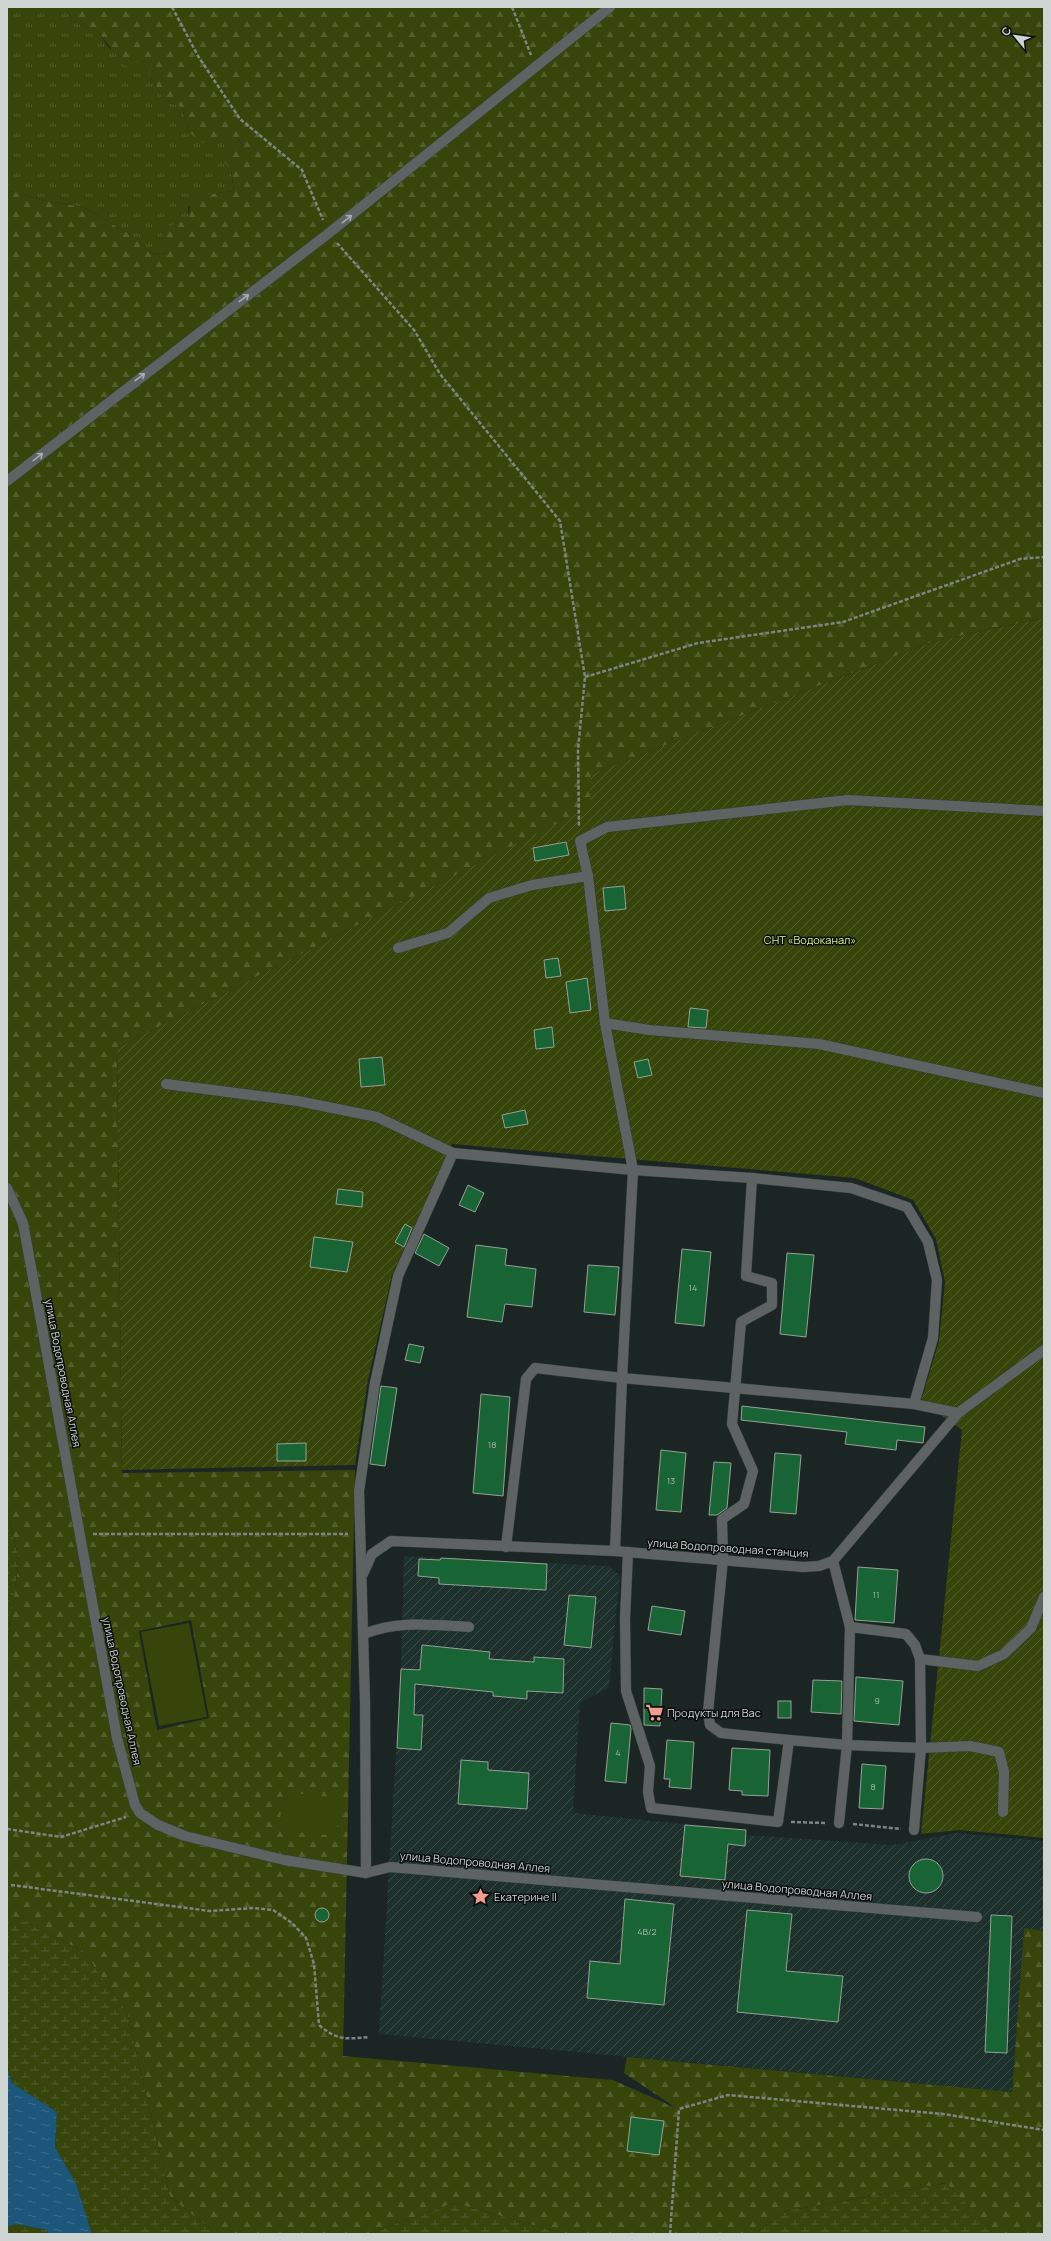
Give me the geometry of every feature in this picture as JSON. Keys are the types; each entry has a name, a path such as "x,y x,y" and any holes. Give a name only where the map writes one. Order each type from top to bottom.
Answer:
{"street":[{"path":"7,481 329,233 610,7"},
{"path":"615,1551 633,1170 605,1023 588,876 580,841 607,827 848,800 1044,811"},
{"path":"398,948 448,933 489,898 532,885 588,876"},
{"path":"605,1023 649,1030 819,1044 1044,1093"},
{"path":"166,1084 298,1101 376,1117 453,1153 633,1170 752,1178 851,1188 907,1206 928,1242 937,1280 933,1338 914,1404"},
{"path":"366,1873 364,1634 360,1483 375,1383 398,1276 453,1153"},
{"path":"752,1178 746,1276 772,1283 772,1305 741,1322 734,1387 732,1424 752,1471 744,1504 722,1520 723,1559 708,1712 710,1725 721,1733 788,1740 847,1745 921,1748 970,1746 999,1752 1004,1772 1002,1812"},
{"name":"улица Водопроводная Аллея","path":"7,1188 23,1223 81,1534 117,1738 135,1805 140,1813 158,1825 185,1836 284,1860 366,1873 390,1866 977,1917"},
{"path":"840,1823 847,1745 850,1627 833,1561 958,1413 1044,1350"},
{"path":"506,1547 526,1379 535,1368 622,1378 914,1404 958,1413"},
{"name":"улица Водопроводная станция","path":"362,1576 372,1554 391,1541 615,1551 803,1567 819,1566 833,1561"},
{"path":"628,1552 625,1619 626,1691 650,1766 648,1792 651,1808 778,1822 788,1740"},
{"path":"920,1659 978,1666 1004,1654 1031,1628 1044,1597"},
{"path":"364,1634 381,1627 402,1624 469,1627"},
{"path":"850,1627 906,1634 914,1645 920,1659 921,1748 914,1830"}],"path":[{"path":"172,7 198,56 240,119 302,170 329,233 414,330 440,374 560,520 585,677 578,750 578,820"},
{"path":"512,7 536,67"},
{"path":"585,677 698,643 843,622 1020,559 1044,557"},
{"path":"81,1534 361,1534"},
{"path":"7,1829 61,1837 140,1813"},
{"path":"11,1885 210,1911 254,1908 273,1910 292,1923 306,1938 314,1964 319,2025 332,2037 350,2039 369,2037"},
{"path":"670,2234 679,2109 728,2095 943,2114 1044,2130"}],"shaded area":[{"path":"404,1556 608,1566 620,1575 609,1687 580,1703 573,1813 746,1830 746,1835 893,1845 956,1833 1044,1841 1044,1931 1024,1929 1012,2092 379,2034 401,1669"}],"green space":[{"path":"7,7 66,7 72,21 98,32 109,48 141,60 164,99 182,108 189,132 237,137 243,147 231,172 234,191 203,195 188,207 189,217 177,224 166,253 152,254 136,238 83,207 41,200 7,190"},
{"path":"66,7 1044,7 1044,618 932,642 591,774 591,806 117,1048 122,1473 355,1470 343,2056 613,2080 676,2108 624,2073 627,2057 1012,2092 1024,1928 1044,1931 1044,2234 994,2234 946,2183 786,2211 753,2234 566,2234 454,2203 367,2234 217,2234 170,2197 127,2012 83,1951 7,1913 7,1650 19,1559 7,1512 7,190 41,200 83,207 136,238 152,254 166,253 161,231 189,217 190,199 203,195 234,191 231,172 222,158 243,146 237,137 201,143 189,132 182,108 164,99 141,60 126,67 98,32 72,21","holes":["191,1620 209,1718 157,1730 139,1631"]},
{"name":"СНТ «Водоканал»","path":"1044,618 1044,1838 959,1830 921,1834 962,1430 921,1401 939,1341 945,1282 936,1239 913,1200 855,1178 452,1144 392,1275 368,1380 355,1465 122,1470 117,1048 590,806 591,774 932,642"},
{"path":"7,1512 19,1559 7,1650"},
{"path":"189,1623 207,1717 159,1726 141,1632"},
{"path":"283,1792 340,1798 336,1836 279,1830"},
{"path":"7,1913 83,1951 127,2012 170,2197 217,2234 92,2234 76,2183 55,2147 57,2112 12,2083 7,2067"},
{"path":"947,2183 994,2234 753,2234 786,2211"},
{"path":"454,2203 566,2234 367,2234"},
{"path":"16,2224 47,2230 48,2234 7,2234 7,2227"}],"water":[{"path":"7,2067 12,2083 57,2112 55,2147 76,2183 92,2234 48,2234 47,2230 16,2224 7,2227"}],"building":[{"path":"566,842 569,855 535,861 533,848"},
{"path":"624,886 626,909 605,911 603,888"},
{"path":"558,958 561,976 546,978 544,960"},
{"path":"587,978 591,1010 570,1013 566,982"},
{"path":"690,1008 708,1010 706,1028 688,1027"},
{"path":"552,1027 554,1047 536,1049 534,1030"},
{"path":"382,1057 385,1085 361,1087 359,1059"},
{"path":"648,1059 652,1075 638,1078 634,1062"},
{"path":"525,1110 528,1124 505,1128 502,1115"},
{"path":"468,1185 484,1193 475,1212 459,1205"},
{"path":"338,1189 363,1192 362,1207 336,1204"},
{"path":"405,1224 412,1228 404,1247 395,1242"},
{"path":"424,1234 449,1248 439,1266 415,1253"},
{"path":"314,1237 353,1242 347,1272 310,1267"},
{"path":"476,1245 507,1249 505,1265 536,1269 532,1307 505,1304 502,1322 467,1317"},
{"path":"682,1249 711,1252 704,1326 675,1323"},
{"path":"787,1253 814,1255 806,1337 780,1334"},
{"path":"588,1265 619,1267 615,1315 584,1312"},
{"path":"409,1344 424,1347 420,1363 405,1360"},
{"path":"381,1386 397,1388 385,1466 370,1464"},
{"path":"481,1394 510,1397 503,1496 473,1493"},
{"path":"742,1406 925,1427 923,1443 897,1440 896,1450 845,1444 847,1432 741,1420"},
{"path":"306,1443 306,1461 277,1461 277,1444"},
{"path":"661,1450 686,1453 681,1512 656,1510"},
{"path":"775,1453 801,1455 796,1514 770,1512"},
{"path":"714,1462 731,1463 727,1508 717,1515 709,1515"},
{"path":"441,1558 547,1564 546,1590 439,1584 439,1578 418,1576 419,1559 440,1560"},
{"path":"858,1567 898,1570 894,1623 855,1620"},
{"path":"569,1595 596,1597 591,1648 564,1645"},
{"path":"652,1606 685,1611 681,1635 648,1630"},
{"path":"422,1645 490,1652 489,1659 534,1662 534,1657 564,1659 563,1693 527,1691 527,1699 493,1696 493,1692 415,1684 414,1715 423,1715 421,1750 397,1748 401,1669 420,1670"},
{"path":"856,1677 903,1681 899,1725 854,1721"},
{"path":"813,1680 842,1681 841,1714 811,1712"},
{"path":"644,1688 662,1689 660,1726 644,1725"},
{"path":"778,1701 791,1701 791,1718 778,1718"},
{"path":"611,1723 630,1725 631,1729 626,1783 605,1781"},
{"path":"667,1740 694,1742 691,1789 669,1787 670,1779 664,1779"},
{"path":"732,1748 770,1750 768,1796 742,1795 742,1791 729,1790"},
{"path":"461,1760 488,1762 488,1770 529,1773 527,1809 458,1804"},
{"path":"862,1764 886,1766 883,1809 859,1808"},
{"path":"685,1825 746,1830 745,1846 728,1844 725,1880 680,1876"},
{"path":"929,1859 938,1864 942,1869 942,1883 938,1888 933,1892 923,1893 919,1892 910,1883 909,1873 910,1869 919,1860"},
{"path":"625,1899 674,1904 664,2005 587,1998 590,1961 620,1964"},
{"path":"322,1908 327,1910 329,1915 327,1920 322,1922 317,1920 315,1915 317,1910"},
{"path":"747,1910 792,1914 786,1971 843,1976 838,2022 737,2012"},
{"path":"991,1915 1012,1916 1007,2053 985,2052"},
{"path":"631,2117 664,2121 659,2155 627,2151"}],"place":[{"name":"Продукты для Вас","path":"654,1713"},
{"name":"Екатерине II","path":"481,1897"}]}
